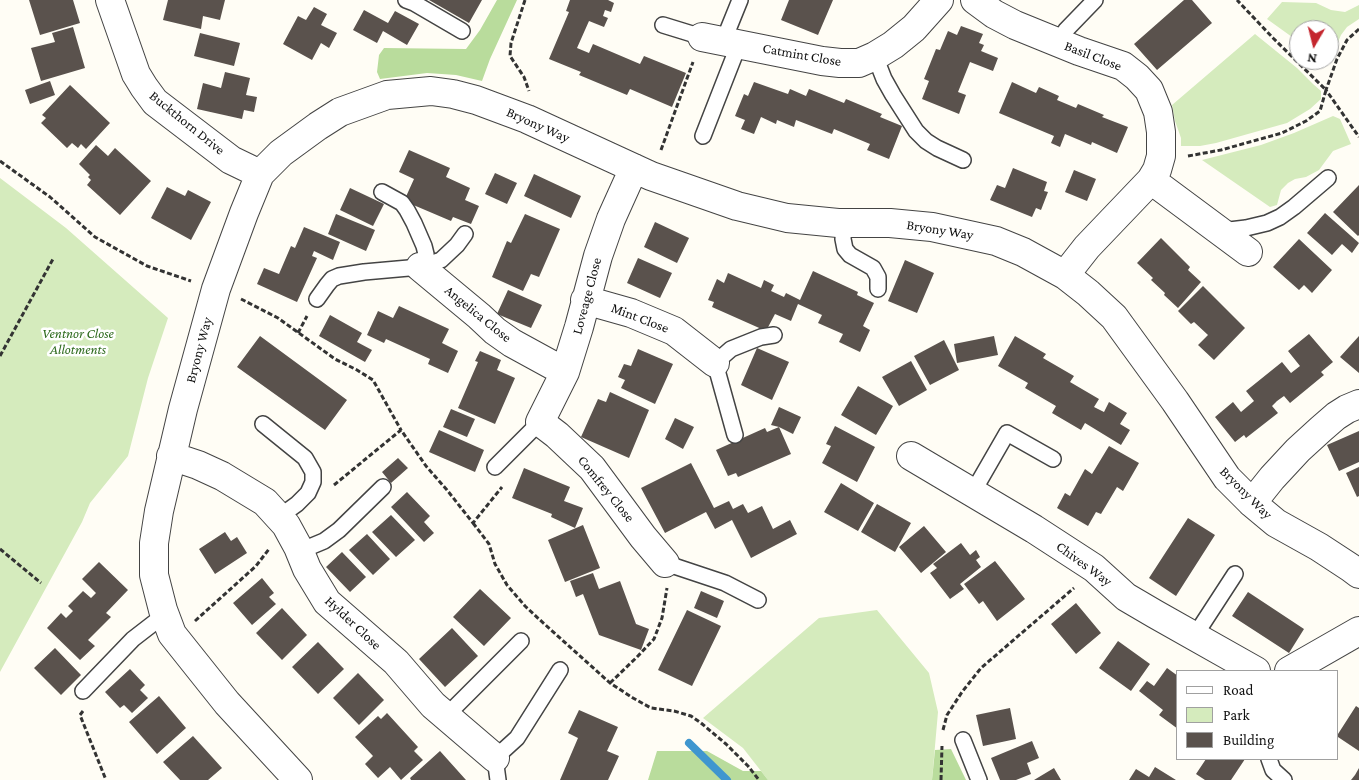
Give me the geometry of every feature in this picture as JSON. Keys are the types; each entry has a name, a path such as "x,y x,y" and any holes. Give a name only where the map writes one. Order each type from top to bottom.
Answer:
{"street":[{"name":"Buckthorn Drive","path":"110,0 136,74 155,102 231,160 260,174"},
{"name":"Catmint Close","path":"721,41 840,63 859,63 893,45 914,28 939,0"},
{"name":"Basil Close","path":"975,0 1015,26 1123,66 1137,76 1149,90 1158,112 1162,132 1156,168"},
{"name":"Bryony Way","path":"296,779 227,703 172,634 154,575 154,543 159,511 172,456 216,289 260,174 281,153 340,112 387,96 431,91 454,94 476,100 527,119 642,172 737,206 787,218 844,223 890,223 932,226 996,241 1023,252 1065,275 1114,317 1175,401 1227,478 1252,503 1276,523 1319,547 1359,574"},
{"path":"1065,275 1156,168 1220,231 1248,252"},
{"name":"Loveage Close","path":"540,422 565,372 598,256 608,228 642,172"},
{"name":"Angelica Close","path":"420,267 494,330 512,343 565,372"},
{"name":"Mint Close","path":"585,300 632,313 674,330 715,363"},
{"path":"1252,503 1272,478 1310,439 1336,416 1359,404"},
{"name":"Comfrey Close","path":"540,422 557,435 592,468 643,537 666,563"},
{"name":"Hylder Close","path":"172,456 222,476 265,502 286,525 307,569 327,602 396,662 433,705 497,769"},
{"name":"Chives Way","path":"911,456 1034,529 1094,568 1126,597 1254,670"},
{"path":"1291,670 1359,630"}],"lane":[{"path":"406,0 462,31"},
{"path":"703,136 721,41 740,0"},
{"path":"1058,42 1066,30 1095,0"},
{"path":"663,25 721,41"},
{"path":"875,56 884,79 916,131 937,148 963,160"},
{"path":"1220,231 1246,228 1280,217 1328,178"},
{"path":"382,192 402,203 414,223 426,254 420,267"},
{"path":"844,223 843,239 845,249 850,255 873,268 878,277 878,289"},
{"path":"317,299 332,279 339,276 420,267 441,260 465,234"},
{"path":"735,435 715,363 731,349 762,337 774,335"},
{"path":"495,467 540,422"},
{"path":"263,424 305,458 313,472 313,482 308,493 279,518"},
{"path":"973,492 1007,433 1053,460"},
{"path":"300,551 324,541 339,530 383,486"},
{"path":"666,563 725,583 758,600"},
{"path":"1194,637 1235,574"},
{"path":"82,691 133,639 165,616"},
{"path":"446,716 521,641"},
{"path":"497,769 508,748 517,738 560,670"},
{"path":"963,740 979,780"},
{"path":"1269,760 1273,770 1284,780"}],"path":[{"path":"526,0 510,43 510,56 524,77 530,93 527,119"},
{"path":"1237,0 1326,90 1359,137"},
{"path":"1156,168 1185,156 1221,150 1282,132 1306,121 1320,111 1343,46 1359,29"},
{"path":"642,172 721,41"},
{"path":"0,356 54,259"},
{"path":"332,487 401,430 426,466 489,544 495,564 507,585 525,606 610,683 652,708 691,716 701,723 726,744 759,780"},
{"path":"473,523 503,486"},
{"path":"0,549 40,583"},
{"path":"610,683 654,639 662,618 668,590 666,563"},
{"path":"942,733 947,715 981,668 1073,589 1094,568"},
{"path":"80,715 106,780"},
{"path":"941,780 942,743"}],"green space":[{"path":"497,0 517,0 482,81 456,75 427,73 380,79 377,72 379,55 384,48 466,49 480,30"},
{"path":"1282,2 1316,3 1331,10 1345,12 1359,5 1359,19 1347,27 1339,40 1339,20 1289,20 1289,35 1267,19"},
{"path":"1255,34 1289,62 1289,70 1299,70 1321,91 1321,99 1310,109 1287,123 1200,146 1181,146 1181,138 1172,105"},
{"path":"1333,116 1340,119 1351,144 1333,151 1319,170 1288,183 1281,190 1277,205 1270,207 1202,160 1261,145"},
{"name":"Ventnor Close Allotments","path":"0,178 66,228 168,318 148,378 128,456 90,503 82,522 0,672"},
{"path":"877,610 929,673 938,712 932,780 768,780 743,748 703,718 819,618"},
{"path":"951,749 966,780 932,780 935,750"},
{"path":"657,751 707,751 743,771 761,771 768,780 648,780"}],"building":[{"path":"29,0 73,0 80,23 40,35"},
{"path":"168,0 225,0 220,20 203,16 201,29 163,20"},
{"path":"429,0 482,0 469,23"},
{"path":"570,0 608,0 614,3 611,12 605,10 603,16 608,18 604,27 589,21 577,48 589,53 593,44 640,64 644,56 686,73 672,107 630,89 627,95 579,75 581,72 549,59 569,12 566,11"},
{"path":"789,0 833,0 818,35 781,20"},
{"path":"1184,0 1192,0 1212,23 1157,70 1134,44"},
{"path":"314,7 327,14 321,25 337,33 329,48 321,43 312,60 283,44 298,16 306,20"},
{"path":"364,10 388,23 395,11 419,24 407,45 383,31 377,43 353,30"},
{"path":"961,26 983,34 979,43 984,45 981,51 998,58 993,71 970,62 958,92 966,95 959,114 922,99 929,81 924,79 936,49 940,50 948,31 957,35"},
{"path":"73,27 85,68 41,81 31,48 55,42 52,33"},
{"path":"200,33 240,43 234,66 194,56"},
{"path":"225,72 250,78 246,95 257,97 254,112 244,110 242,119 197,109 203,83 221,88"},
{"path":"50,81 55,95 30,104 25,90"},
{"path":"754,82 788,94 790,89 806,96 809,89 844,103 846,99 882,114 880,117 902,126 889,159 867,150 870,144 834,129 832,134 796,120 794,127 777,120 776,124 761,117 754,134 741,129 745,120 735,116 744,94 748,96"},
{"path":"1012,82 1036,93 1039,87 1059,96 1057,100 1076,108 1078,104 1104,115 1102,117 1128,127 1117,153 1092,142 1091,145 1065,134 1060,147 1051,143 1054,136 999,113"},
{"path":"70,85 110,123 86,149 81,144 78,148 72,143 67,148 41,123 46,118 42,115"},
{"path":"96,145 108,156 115,148 151,181 120,215 87,185 91,180 88,177 90,175 79,164"},
{"path":"409,150 450,168 446,177 470,188 465,200 479,206 471,224 453,217 451,221 404,201 414,179 399,172"},
{"path":"1013,168 1047,182 1044,191 1048,192 1041,210 1036,208 1032,217 990,200 997,185 1005,188"},
{"path":"1074,170 1096,179 1087,201 1065,192"},
{"path":"495,173 517,183 507,204 485,194"},
{"path":"534,174 581,196 571,218 524,196"},
{"path":"1359,185 1359,235 1358,236 1333,212"},
{"path":"167,187 185,196 188,190 211,202 191,240 151,218"},
{"path":"350,188 384,204 373,226 340,210"},
{"path":"1325,213 1359,243 1352,253 1342,244 1332,255 1307,233"},
{"path":"336,214 375,230 366,251 328,234"},
{"path":"525,214 560,229 539,277 531,274 523,291 492,277 507,241 511,243"},
{"path":"655,222 689,238 677,263 644,247"},
{"path":"304,227 340,242 333,260 314,251 312,256 317,258 297,302 257,284 264,268 279,274 291,246 295,248"},
{"path":"1161,238 1190,267 1188,270 1201,282 1178,308 1151,280 1153,278 1137,263"},
{"path":"1299,239 1332,270 1312,293 1304,285 1299,290 1273,267"},
{"path":"638,258 672,273 660,298 627,283"},
{"path":"905,260 934,273 917,313 888,301"},
{"path":"813,271 858,292 857,295 874,303 863,326 870,330 860,352 839,342 843,334 818,323 822,315 798,304 791,321 775,314 766,331 712,307 714,302 708,300 717,279 724,283 728,273 761,288 764,280 774,285 771,291 784,297 786,293 800,300"},
{"path":"1203,286 1245,328 1214,360 1198,345 1208,335 1194,322 1191,324 1178,311"},
{"path":"508,290 542,305 531,328 497,314"},
{"path":"399,306 449,329 442,343 458,351 448,373 428,364 430,359 386,339 384,343 367,335 378,311 393,318"},
{"path":"330,315 362,333 357,342 372,350 365,362 319,336"},
{"path":"1309,334 1333,362 1321,372 1324,375 1290,403 1284,396 1277,401 1272,406 1278,413 1246,438 1244,435 1235,442 1215,417 1233,402 1241,412 1254,401 1246,391 1282,362 1291,373 1300,366 1288,351"},
{"path":"260,336 347,400 325,430 237,367"},
{"path":"994,336 998,355 957,363 954,344"},
{"path":"1015,336 1046,354 1043,358 1074,376 1070,382 1099,399 1094,407 1104,412 1109,402 1127,413 1120,424 1130,430 1121,445 1085,423 1081,430 1052,413 1056,406 1025,388 1028,383 998,366"},
{"path":"1359,336 1359,373 1340,357"},
{"path":"944,340 959,370 930,385 914,356"},
{"path":"757,348 789,362 772,400 741,385"},
{"path":"638,349 673,364 655,404 621,388 625,380 618,377 624,364 631,366"},
{"path":"480,351 501,360 497,370 515,378 495,424 458,408 478,362 475,361"},
{"path":"911,361 927,390 899,406 882,377"},
{"path":"858,386 893,406 876,435 841,415"},
{"path":"610,392 649,410 629,458 581,437 598,399 606,402"},
{"path":"779,407 801,417 793,434 771,425"},
{"path":"451,409 475,419 467,437 443,427"},
{"path":"675,418 694,427 683,449 665,439"},
{"path":"835,426 875,447 857,482 822,463 831,446 826,444"},
{"path":"779,427 791,454 738,477 736,473 728,476 716,450 765,428 767,432"},
{"path":"439,430 484,450 475,472 429,452"},
{"path":"1359,431 1359,462 1339,471 1327,445"},
{"path":"1109,446 1139,463 1123,491 1117,487 1101,514 1096,512 1088,526 1057,508 1065,493 1070,496 1085,469 1092,474"},
{"path":"398,458 408,468 391,483 382,472"},
{"path":"691,463 714,508 729,501 733,509 743,504 748,513 762,506 773,529 790,520 797,534 751,558 732,520 715,529 706,512 665,533 641,488"},
{"path":"1359,467 1359,496 1357,497 1346,473"},
{"path":"524,468 570,487 564,501 583,508 575,528 551,517 552,514 512,498"},
{"path":"841,483 874,503 858,531 824,512"},
{"path":"407,492 430,516 424,522 434,533 424,542 391,507"},
{"path":"877,504 911,523 895,552 861,532"},
{"path":"391,515 415,540 396,557 372,532"},
{"path":"1188,518 1215,535 1176,596 1149,578"},
{"path":"583,525 600,568 565,582 548,540"},
{"path":"924,526 946,552 921,573 899,547"},
{"path":"225,532 231,541 237,537 247,553 215,574 199,549"},
{"path":"367,534 390,559 373,575 349,550"},
{"path":"961,543 970,555 976,550 980,557 976,560 981,567 960,584 964,589 950,599 930,573 937,568 933,564"},
{"path":"342,552 366,577 350,592 326,567"},
{"path":"995,561 1025,599 997,621 983,601 979,604 964,584"},
{"path":"99,562 128,590 106,613 111,617 88,640 95,646 80,660 47,628 61,613 66,618 73,611 68,606 83,591 91,598 96,593 82,579"},
{"path":"593,573 599,589 620,581 636,624 649,629 641,650 599,635 583,594 576,597 570,581"},
{"path":"262,578 274,593 269,597 276,604 252,625 233,603"},
{"path":"480,589 511,618 484,646 453,617"},
{"path":"701,591 724,601 717,618 694,608"},
{"path":"1248,592 1304,629 1289,653 1232,616"},
{"path":"1076,603 1101,633 1076,654 1051,624"},
{"path":"282,608 307,635 282,660 256,633"},
{"path":"687,610 721,626 692,686 658,670"},
{"path":"452,628 478,656 445,687 419,659"},
{"path":"1118,641 1150,664 1131,691 1099,668"},
{"path":"318,642 344,669 318,694 292,667"},
{"path":"55,648 81,675 61,695 34,668"},
{"path":"1167,668 1176,675 1176,728 1159,715 1163,710 1139,691 1147,681 1154,686"},
{"path":"130,669 145,685 140,690 148,698 132,713 124,705 120,708 105,692"},
{"path":"358,673 384,700 359,725 333,698"},
{"path":"159,696 186,728 157,754 129,722"},
{"path":"1356,706 1359,708 1359,751 1339,738 1339,732"},
{"path":"1010,708 1016,739 983,746 976,715"},
{"path":"579,710 618,727 607,751 619,756 608,780 560,780 578,738 568,733"},
{"path":"387,713 418,747 414,751 423,760 401,780 390,767 378,778 365,764 373,756 355,737 378,716 381,719"},
{"path":"193,736 222,768 208,780 180,780 163,762"},
{"path":"1032,741 1039,758 1027,763 1031,774 1016,780 1000,780 991,758"},
{"path":"440,751 466,780 411,780 410,778"},
{"path":"1205,760 1244,760 1231,780 1205,780 1196,774"},
{"path":"1155,767 1176,780 1129,780 1136,769 1149,777"},
{"path":"1054,768 1061,780 1034,780"},
{"path":"1359,768 1359,780 1351,780 1355,775"}],"waterway":[{"path":"689,743 727,780"}]}
